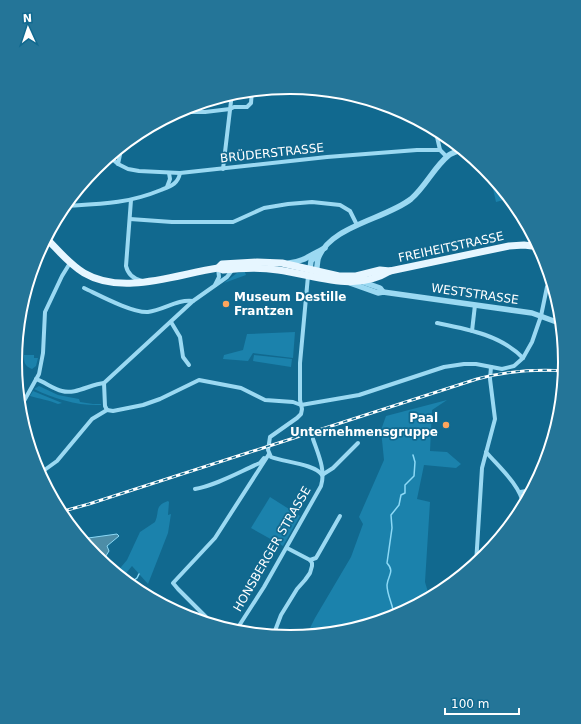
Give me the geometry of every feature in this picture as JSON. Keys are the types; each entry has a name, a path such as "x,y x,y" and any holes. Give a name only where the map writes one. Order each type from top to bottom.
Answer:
{"main road":[{"name":"FREIHEITSTRASSE","path":"50,242 70,263 83,272 99,280 121,283 147,282 218,268 222,270 268,269 312,273 361,281 382,276 390,271"},
{"name":"FREIHEITSTRASSE","path":"348,279 380,270 390,271 504,247 524,245 533,246"},
{"name":"FREIHEITSTRASSE","path":"218,268 222,264 242,262 282,263 312,273"}],"street":[{"path":"193,112 230,109 234,107 247,107 250,105 251,97"},
{"path":"223,169 231,101"},
{"path":"437,137 440,150 447,157"},
{"name":"BRÜDERSTRASSE","path":"113,160 128,169 180,173 327,157 440,150"},
{"path":"205,616 173,583 200,556 219,533 269,454 270,437 301,414 300,363 314,257 339,235 399,207 410,199 418,192 441,163 451,154 457,151"},
{"path":"118,164 120,154"},
{"path":"167,188 170,179 169,173"},
{"path":"72,206 117,203 148,195 167,188 176,182 179,179 180,173"},
{"path":"130,200 126,266 128,272 132,276 138,280 147,282"},
{"path":"130,219 185,222 233,222 256,210 264,208 300,203 320,203 336,204 345,208 354,216 358,225"},
{"path":"282,263 299,262 313,253 325,248"},
{"path":"25,400 33,386 42,362 46,312 57,286 70,263"},
{"path":"214,285 219,277 218,268"},
{"path":"36,379 67,392 104,383 193,301 227,276 234,269"},
{"name":"WESTSTRASSE","path":"348,279 378,293 383,292 532,313 556,322"},
{"name":"WESTSTRASSE","path":"361,281 380,288 383,292"},
{"path":"45,470 57,461 92,419 107,410 113,411 143,405 160,399 200,380 241,388 265,400 293,402 301,405 359,395 444,367 476,364 508,368 523,358 532,342 548,286"},
{"path":"84,288 109,301 144,312 182,302 193,301"},
{"path":"472,331 475,305"},
{"path":"171,322 180,337 184,357 189,365"},
{"path":"437,323 472,331 500,341 523,358"},
{"path":"477,555 482,468 495,419 490,378 491,367"},
{"path":"104,383 105,406 107,410"},
{"name":"HONSBERGER STRASSE","path":"239,625 287,548 320,486 322,466 313,439"},
{"path":"322,475 333,468 358,443"},
{"path":"486,452 520,492 522,498"},
{"path":"194,488 203,487 247,468 260,462 269,454"},
{"name":"HONSBERGER STRASSE","path":"269,454 271,457 278,460 319,471 322,475"},
{"path":"520,492 526,491"},
{"path":"310,560 316,558 340,516"},
{"path":"275,630 281,615 297,589 310,573 312,566 310,560 287,548"}],"shaded area":[{"path":"492,185 505,200 496,202"},
{"path":"245,272 246,275 224,283 237,273"},
{"path":"295,332 293,358 253,353 248,361 223,359 224,355 243,350 247,334"},
{"path":"24,355 34,355 34,358 38,358 36,366 32,369 27,367 24,362"},
{"path":"254,355 292,359 291,367 253,361"},
{"path":"39,386 58,395 79,399 80,402 101,405 75,403 58,399 34,389"},
{"path":"33,391 62,403 58,404 30,396"},
{"path":"447,400 432,410 430,451 447,452 461,464 456,468 424,465 417,499 430,502 425,582 428,593 409,603 377,616 343,625 309,630 351,557 363,524 359,517 384,460 381,430 386,416"},
{"path":"270,497 300,516 283,546 251,528"},
{"path":"169,502 168,515 171,514 168,533 148,584 132,566 125,574 119,569 127,560 140,532 155,522 158,509 164,503"},
{"path":"117,534 119,536 107,546 109,551 106,556 88,538"}],"waterway":[{"path":"393,610 387,585 391,571 387,563 392,528 391,515 399,505 401,495 405,493 405,485 414,476 415,462 413,455"},
{"path":"134,580 139,574"}],"railway":[{"path":"67,510 477,379 521,371 559,371"}],"place":[{"name":"Museum Destille Frantzen","path":"226,304"},
{"name":"Paal Unternehmensgruppe","path":"446,425"}]}
